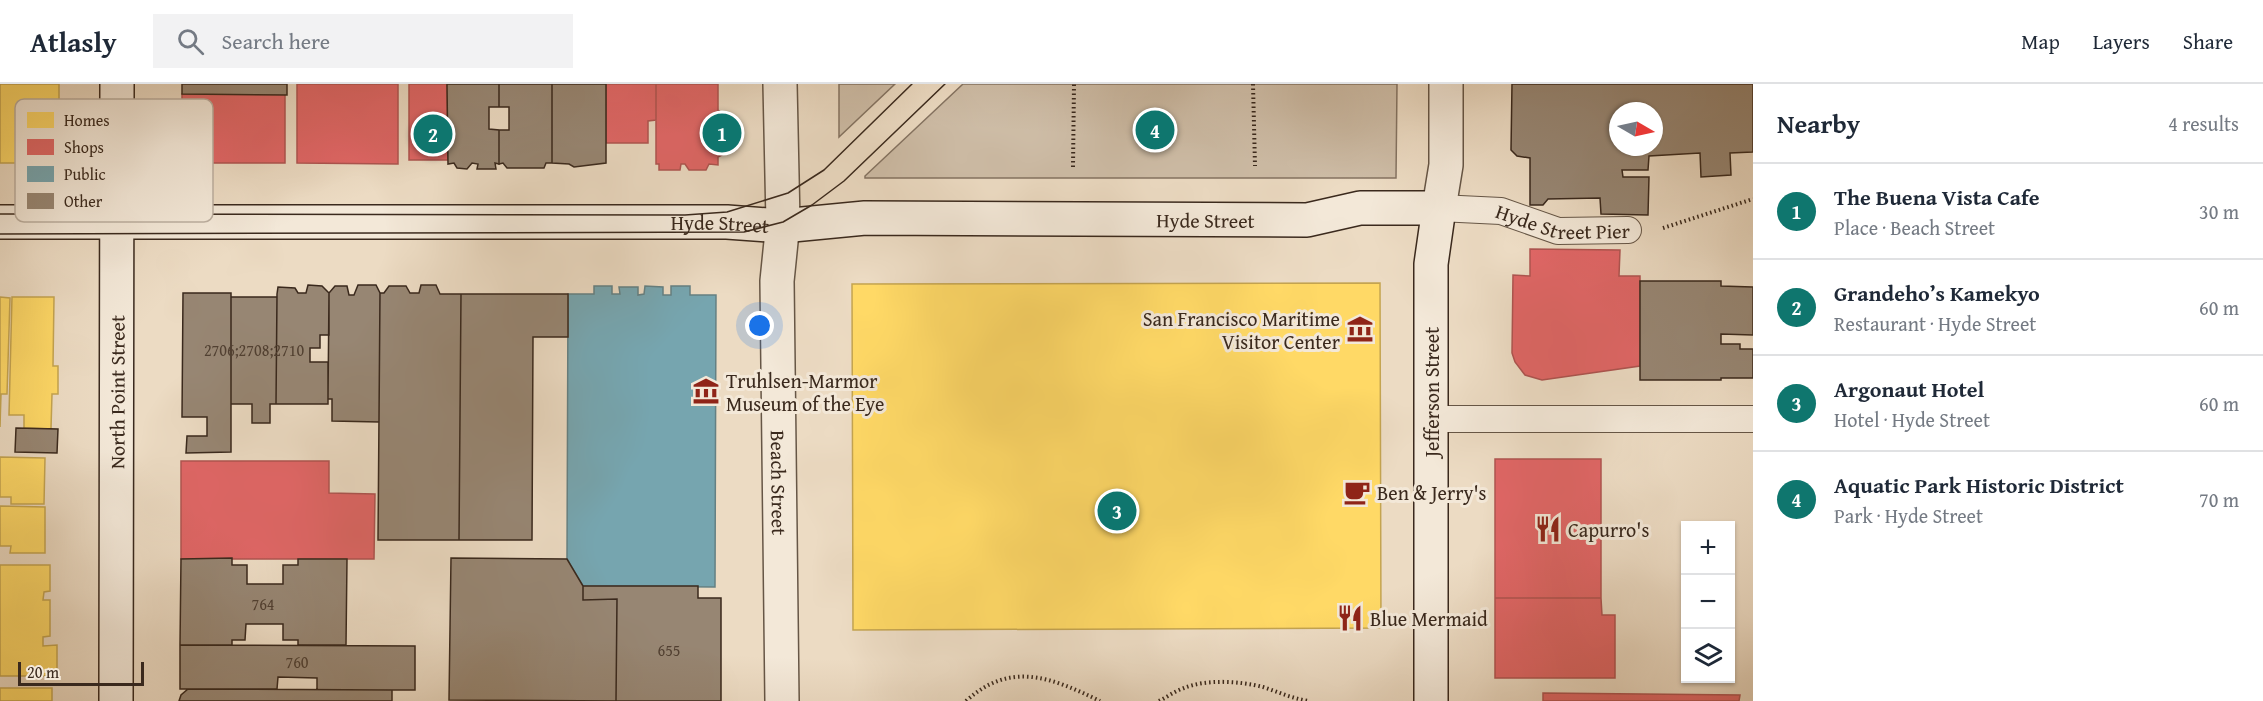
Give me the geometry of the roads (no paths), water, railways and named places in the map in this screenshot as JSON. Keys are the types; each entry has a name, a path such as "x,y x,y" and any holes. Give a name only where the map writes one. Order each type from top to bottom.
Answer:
{"street":[{"name":"Beach Street","path":"780,84 782,226 777,281 782,701"},
{"name":"Jefferson Street","path":"1431,701 1431,264 1446,165 1446,84"},
{"name":"Hyde Street","path":"0,222 715,222 782,226 865,218 1307,220 1360,208 1439,208"},
{"name":"North Point Street","path":"116,701 117,222"}],"lane":[{"name":"Hyde Street Pier","path":"1439,208 1501,211 1558,231 1628,231"},
{"path":"1432,418 1753,419"}],"tram line":[{"path":"213,214 685,215 727,212 788,193 824,170 912,84"},
{"path":"0,234 744,232 783,222 812,205 844,181 945,84"},
{"path":"0,214 15,214"}],"place":[{"name":"Aquatic Park Historic District","path":"1155,130"},
{"name":"The Buena Vista Cafe","path":"722,133"},
{"name":"Grandeho’s Kamekyo","path":"433,134"},
{"name":"San Francisco Maritime Visitor Center","path":"1360,329"},
{"name":"Truhlsen-Marmor Museum of the Eye","path":"706,391"},
{"name":"Ben & Jerry's","path":"1357,492"},
{"name":"Argonaut Hotel","path":"1117,511"},
{"name":"Capurro's","path":"1548,529"},
{"name":"Blue Mermaid","path":"1350,618"}]}
